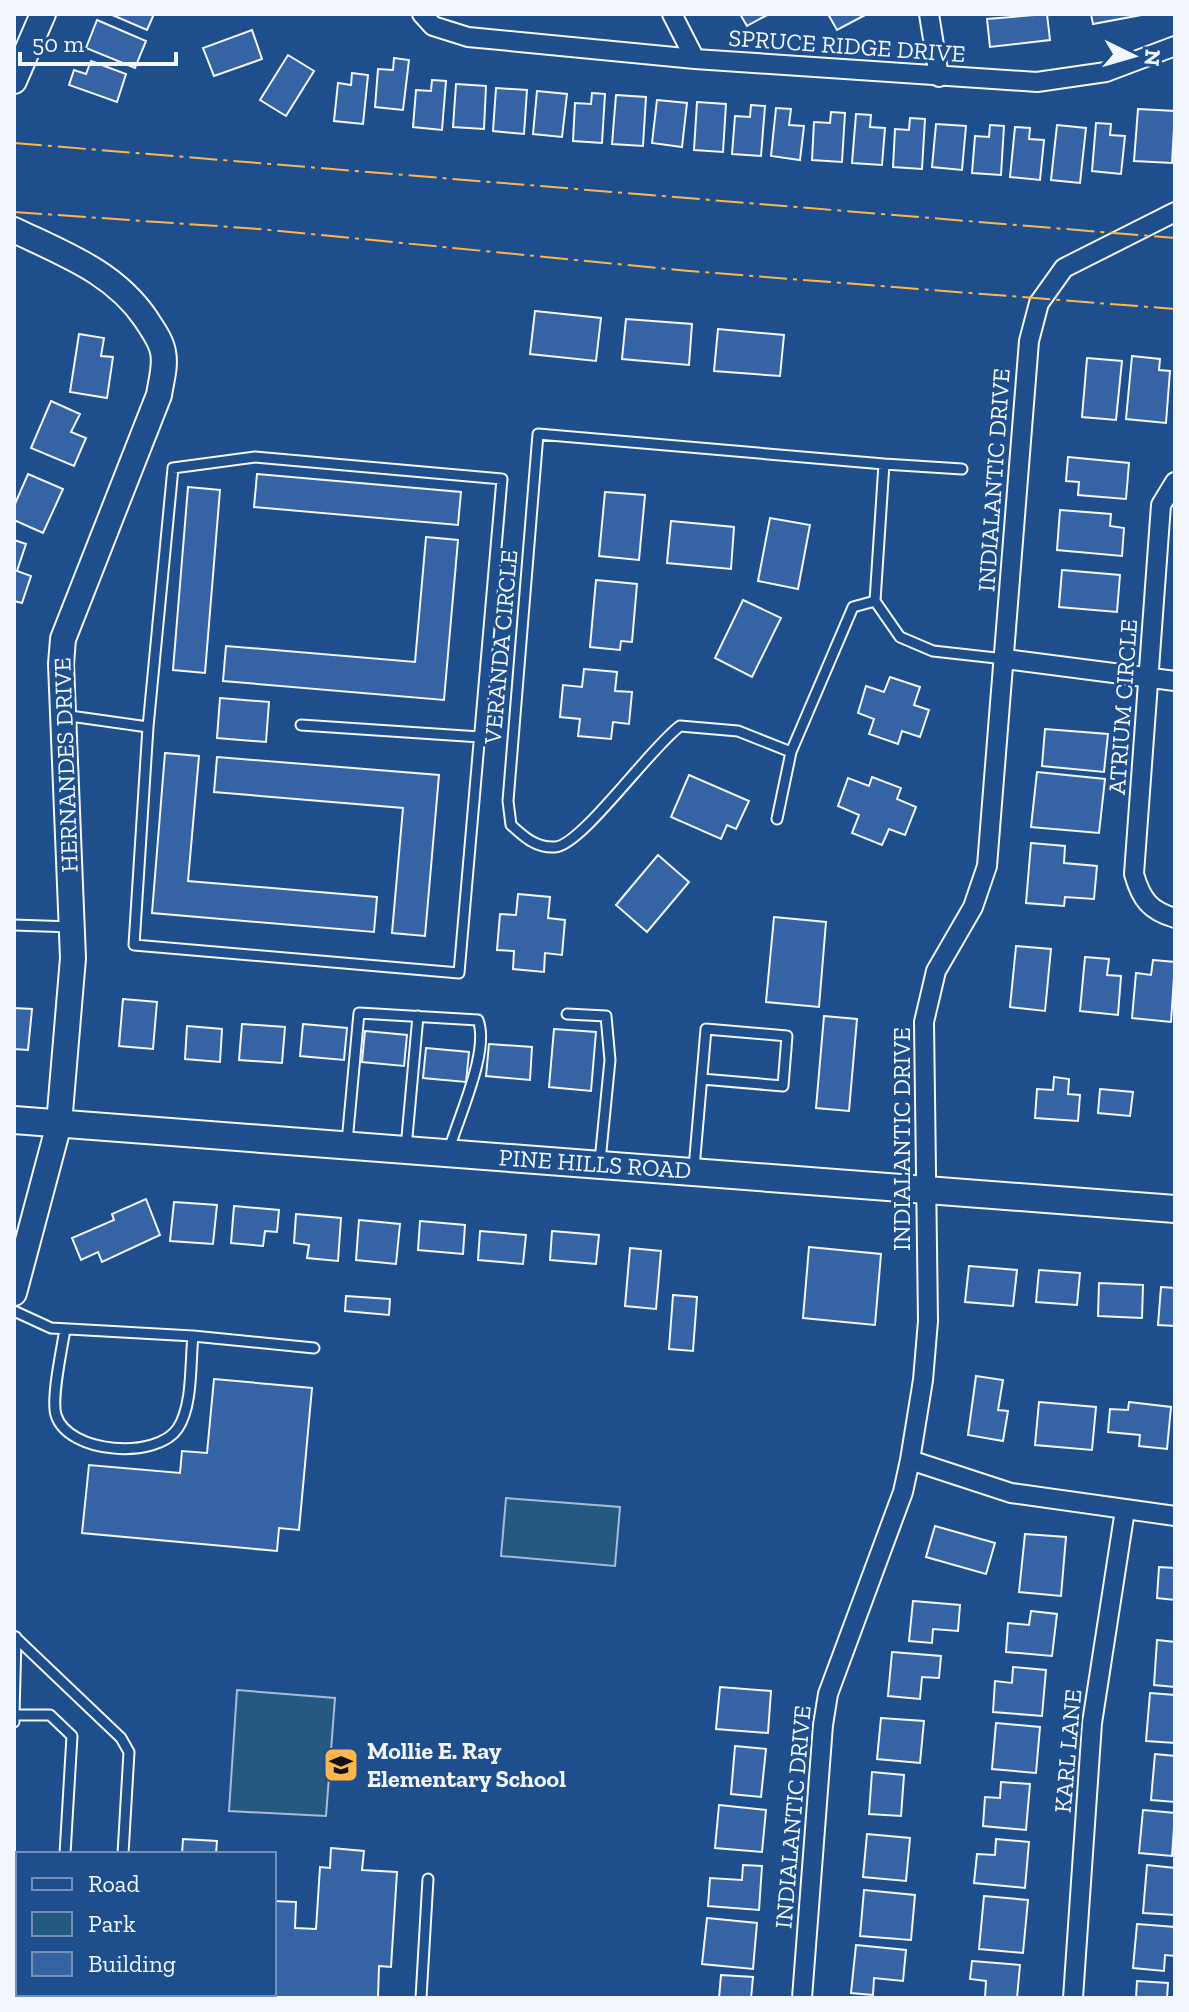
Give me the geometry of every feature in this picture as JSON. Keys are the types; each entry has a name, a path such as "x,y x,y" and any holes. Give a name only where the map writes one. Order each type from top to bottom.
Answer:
{"main road":[{"name":"PINE HILLS ROAD","path":"14,1120 1175,1209"}],"street":[{"path":"14,81 43,14"},
{"name":"SPRUCE RIDGE DRIVE","path":"422,14 433,26 468,37 695,59 1037,82 1106,72 1175,46"},
{"path":"672,14 695,59"},
{"path":"929,14 939,77"},
{"name":"INDIALANTIC DRIVE","path":"802,1998 828,1694 903,1492 926,1356 924,1022 936,971 973,907 987,866 1029,341 1039,303 1064,268 1175,212"},
{"name":"HERNANDES DRIVE","path":"14,230 93,268 121,289 157,336 163,352 159,395 63,639 73,958 59,1124 14,1293"},
{"name":"ATRIUM CIRCLE","path":"1175,482 1161,505 1134,874 1140,896 1157,913 1175,918"},
{"path":"1005,659 1175,681"},
{"path":"910,1460 1011,1493 1175,1516"},
{"name":"KARL LANE","path":"1073,1998 1092,1723 1125,1510"}],"lane":[{"name":"VERANDA CIRCLE","path":"791,752 738,731 680,726 661,740 581,834 557,847 531,842 511,825 508,801 538,434 884,464"},
{"path":"255,457 502,479 459,973 134,945 148,727 173,468 255,457"},
{"path":"962,469 884,464 875,601 900,637 933,651 1005,659"},
{"path":"777,819 791,752 853,607 875,601"},
{"path":"63,715 148,727"},
{"path":"301,725 480,737"},
{"path":"14,925 72,927"},
{"path":"346,1146 359,1013 478,1020 473,1088 461,1109 448,1153"},
{"path":"567,1014 606,1016 610,1060 599,1165"},
{"path":"406,1150 418,1016"},
{"path":"694,1172 706,1029 787,1036 783,1086 702,1079"},
{"path":"14,1311 51,1328 193,1336 314,1348"},
{"path":"65,1329 55,1413 66,1435 87,1443 131,1448 153,1447 168,1439 179,1427 184,1413 193,1336"},
{"path":"14,1722 15,1636"},
{"path":"15,1636 121,1738 129,1752 123,1852"},
{"path":"14,1715 50,1715 72,1736 65,1852"},
{"path":"421,1998 428,1879"}],"green space":[{"path":"506,1498 620,1507 615,1566 501,1556"},
{"path":"237,1690 335,1698 326,1816 229,1811"}],"building":[{"path":"110,14 154,14 147,30"},
{"path":"740,14 769,14 747,26"},
{"path":"828,14 867,14 837,30"},
{"path":"1047,14 1050,40 990,47 987,19"},
{"path":"1091,14 1140,14 1141,15 1093,24"},
{"path":"97,20 146,41 135,68 86,48"},
{"path":"252,30 262,59 214,76 203,48"},
{"path":"288,55 314,71 286,116 260,100"},
{"path":"394,58 409,60 403,110 375,107 378,69 393,70"},
{"path":"91,61 126,74 117,102 69,85 74,70 86,74"},
{"path":"352,73 368,75 363,124 334,121 338,83 351,85"},
{"path":"432,80 446,81 442,130 413,127 416,90 431,91"},
{"path":"456,84 486,86 484,129 453,127"},
{"path":"496,88 527,90 524,134 493,131"},
{"path":"537,91 567,94 562,137 533,134"},
{"path":"592,93 605,94 602,143 573,141 575,103 591,104"},
{"path":"616,95 646,97 643,146 612,144"},
{"path":"657,100 687,103 682,147 652,143"},
{"path":"697,102 726,104 723,152 694,150"},
{"path":"751,105 765,106 761,156 732,154 735,116 750,117"},
{"path":"776,108 791,109 789,125 804,126 800,160 771,156"},
{"path":"1138,109 1175,111 1172,163 1134,161"},
{"path":"831,112 845,113 842,162 812,160 814,122 830,123"},
{"path":"856,114 871,115 870,127 885,128 882,165 852,163"},
{"path":"910,118 925,119 922,169 893,167 895,129 909,130"},
{"path":"1096,123 1111,124 1110,135 1125,136 1121,174 1092,171"},
{"path":"936,124 966,126 962,170 932,167"},
{"path":"990,125 1004,126 1001,175 972,173 975,136 989,137"},
{"path":"1057,125 1086,128 1080,183 1051,180"},
{"path":"1015,127 1030,128 1029,139 1044,140 1040,180 1010,177"},
{"path":"535,311 601,318 596,361 530,354"},
{"path":"626,319 692,324 689,365 622,359"},
{"path":"718,329 784,335 780,376 714,371"},
{"path":"79,334 104,338 101,356 113,357 107,398 70,392"},
{"path":"1132,356 1160,359 1159,370 1170,371 1166,423 1126,419"},
{"path":"1087,358 1122,361 1116,420 1082,417"},
{"path":"51,401 80,414 71,432 86,438 74,466 31,448"},
{"path":"1068,457 1129,463 1126,499 1078,495 1079,482 1066,481"},
{"path":"28,474 63,489 43,533 14,520 14,506"},
{"path":"257,474 461,492 458,525 254,507"},
{"path":"188,487 220,490 205,673 173,670"},
{"path":"605,492 645,495 639,560 599,556"},
{"path":"1060,510 1111,514 1110,526 1124,528 1122,556 1057,550"},
{"path":"770,518 810,525 798,589 758,581"},
{"path":"671,521 734,527 731,569 667,563"},
{"path":"426,537 458,540 444,700 223,681 226,646 415,662"},
{"path":"14,540 26,544 17,571 31,576 22,603 14,601"},
{"path":"1062,570 1120,575 1117,612 1059,607"},
{"path":"596,580 637,584 632,642 621,641 620,650 590,647"},
{"path":"743,600 781,618 752,677 715,658"},
{"path":"584,669 617,672 615,691 632,692 629,724 613,722 611,739 578,736 580,719 560,717 563,685 582,687"},
{"path":"890,677 920,687 914,705 929,710 920,737 902,731 898,744 869,734 874,719 858,713 866,686 884,692"},
{"path":"220,698 269,702 266,742 217,738"},
{"path":"1045,729 1108,734 1104,772 1042,766"},
{"path":"165,753 199,756 188,881 377,897 374,932 152,913"},
{"path":"217,757 439,775 425,936 392,933 403,808 214,792"},
{"path":"1037,772 1105,779 1099,833 1031,827"},
{"path":"689,775 749,801 736,829 727,825 721,839 671,817"},
{"path":"872,777 901,788 897,799 916,807 905,835 889,829 882,845 852,833 859,815 838,806 848,778 869,786"},
{"path":"1031,843 1065,846 1064,863 1097,866 1094,899 1065,897 1064,906 1026,903"},
{"path":"658,855 689,882 647,932 616,905"},
{"path":"518,894 550,897 548,918 565,920 562,955 545,953 544,972 513,969 514,951 497,950 500,914 516,915"},
{"path":"774,917 826,922 819,1007 766,1002"},
{"path":"1016,946 1051,949 1045,1011 1010,1007"},
{"path":"1085,957 1109,959 1107,975 1121,976 1118,1015 1080,1011"},
{"path":"1153,960 1175,962 1171,1022 1132,1018 1136,973 1151,975"},
{"path":"123,999 157,1002 153,1049 119,1046"},
{"path":"14,1008 32,1009 28,1050 14,1049"},
{"path":"824,1016 857,1019 849,1111 816,1108"},
{"path":"242,1024 285,1027 282,1063 239,1060"},
{"path":"303,1024 347,1028 344,1060 300,1056"},
{"path":"187,1026 222,1029 220,1062 185,1059"},
{"path":"554,1029 596,1032 591,1091 549,1087"},
{"path":"365,1031 407,1035 404,1066 362,1062"},
{"path":"489,1044 532,1047 530,1080 486,1076"},
{"path":"426,1048 469,1052 466,1082 423,1078"},
{"path":"1054,1077 1069,1079 1068,1094 1080,1095 1078,1121 1035,1118 1037,1089 1053,1090"},
{"path":"1100,1089 1133,1092 1130,1116 1098,1113"},
{"path":"146,1199 160,1235 102,1262 98,1252 81,1260 72,1238 114,1220 112,1214"},
{"path":"174,1202 217,1205 213,1244 170,1241"},
{"path":"234,1206 279,1210 277,1232 265,1231 263,1246 231,1243"},
{"path":"296,1214 341,1218 338,1261 307,1258 309,1245 294,1243"},
{"path":"359,1220 400,1224 396,1264 356,1260"},
{"path":"420,1221 465,1225 463,1254 418,1250"},
{"path":"480,1231 526,1235 523,1264 478,1260"},
{"path":"552,1231 599,1235 596,1264 550,1260"},
{"path":"809,1247 881,1254 875,1325 803,1318"},
{"path":"630,1248 661,1251 656,1309 625,1306"},
{"path":"969,1266 1017,1270 1013,1306 965,1302"},
{"path":"1039,1270 1080,1273 1077,1305 1036,1302"},
{"path":"1099,1283 1143,1285 1142,1318 1098,1316"},
{"path":"1161,1287 1175,1288 1175,1326 1158,1325"},
{"path":"673,1295 697,1297 693,1351 669,1349"},
{"path":"346,1296 390,1299 389,1315 345,1311"},
{"path":"976,1376 1003,1380 998,1410 1008,1411 1003,1441 968,1435"},
{"path":"214,1379 312,1388 299,1530 279,1528 277,1551 82,1533 89,1465 180,1473 182,1451 207,1453"},
{"path":"1039,1402 1096,1407 1092,1450 1035,1445"},
{"path":"1129,1402 1171,1407 1167,1449 1139,1446 1140,1435 1108,1432 1110,1409 1128,1410"},
{"path":"935,1526 995,1543 986,1574 926,1557"},
{"path":"1025,1534 1066,1537 1061,1596 1019,1592"},
{"path":"1159,1567 1175,1568 1175,1600 1157,1598"},
{"path":"913,1601 960,1605 958,1631 933,1629 932,1643 909,1641"},
{"path":"1031,1611 1057,1614 1052,1656 1006,1652 1008,1623 1029,1625"},
{"path":"1157,1640 1175,1642 1175,1687 1154,1685"},
{"path":"892,1652 941,1656 939,1678 922,1677 920,1699 888,1696"},
{"path":"1013,1667 1046,1670 1042,1716 993,1712 995,1681 1012,1683"},
{"path":"720,1687 771,1691 768,1733 716,1729"},
{"path":"1150,1693 1175,1695 1175,1743 1146,1741"},
{"path":"881,1718 924,1721 920,1763 877,1759"},
{"path":"996,1723 1040,1727 1036,1773 992,1769"},
{"path":"735,1746 766,1749 761,1797 731,1794"},
{"path":"1155,1754 1175,1756 1175,1802 1151,1800"},
{"path":"872,1772 904,1775 901,1816 869,1814"},
{"path":"1001,1782 1030,1784 1026,1830 983,1826 985,1797 1000,1798"},
{"path":"719,1805 766,1810 762,1852 715,1848"},
{"path":"1143,1810 1175,1813 1172,1856 1139,1853"},
{"path":"867,1834 910,1838 906,1881 863,1877"},
{"path":"183,1839 217,1841 216,1852 182,1852"},
{"path":"996,1839 1029,1842 1025,1888 974,1883 977,1854 995,1855"},
{"path":"331,1848 364,1851 362,1870 397,1872 391,1967 379,1966 378,1997 386,1998 158,1998 276,1996 276,1901 296,1902 295,1928 316,1929 320,1867 330,1868"},
{"path":"743,1865 762,1866 759,1910 708,1906 710,1878 742,1880"},
{"path":"1147,1865 1175,1868 1175,1915 1143,1913"},
{"path":"864,1890 915,1895 911,1940 860,1936"},
{"path":"984,1896 1028,1900 1023,1953 979,1949"},
{"path":"707,1918 757,1923 753,1969 702,1964"},
{"path":"1137,1924 1175,1927 1175,1956 1165,1955 1164,1971 1133,1968"},
{"path":"856,1945 906,1950 903,1981 874,1978 873,1995 851,1993"},
{"path":"972,1961 1020,1965 1017,1998 985,1998 986,1981 970,1979"},
{"path":"721,1975 753,1977 751,1998 719,1998"},
{"path":"1137,1981 1168,1983 1167,1998 1136,1998"}],"power":[{"path":"14,143 1175,238"},
{"path":"14,212 259,229 689,271 1175,309"}],"place":[{"name":"Mollie E. Ray Elementary School","path":"341,1765"}]}
